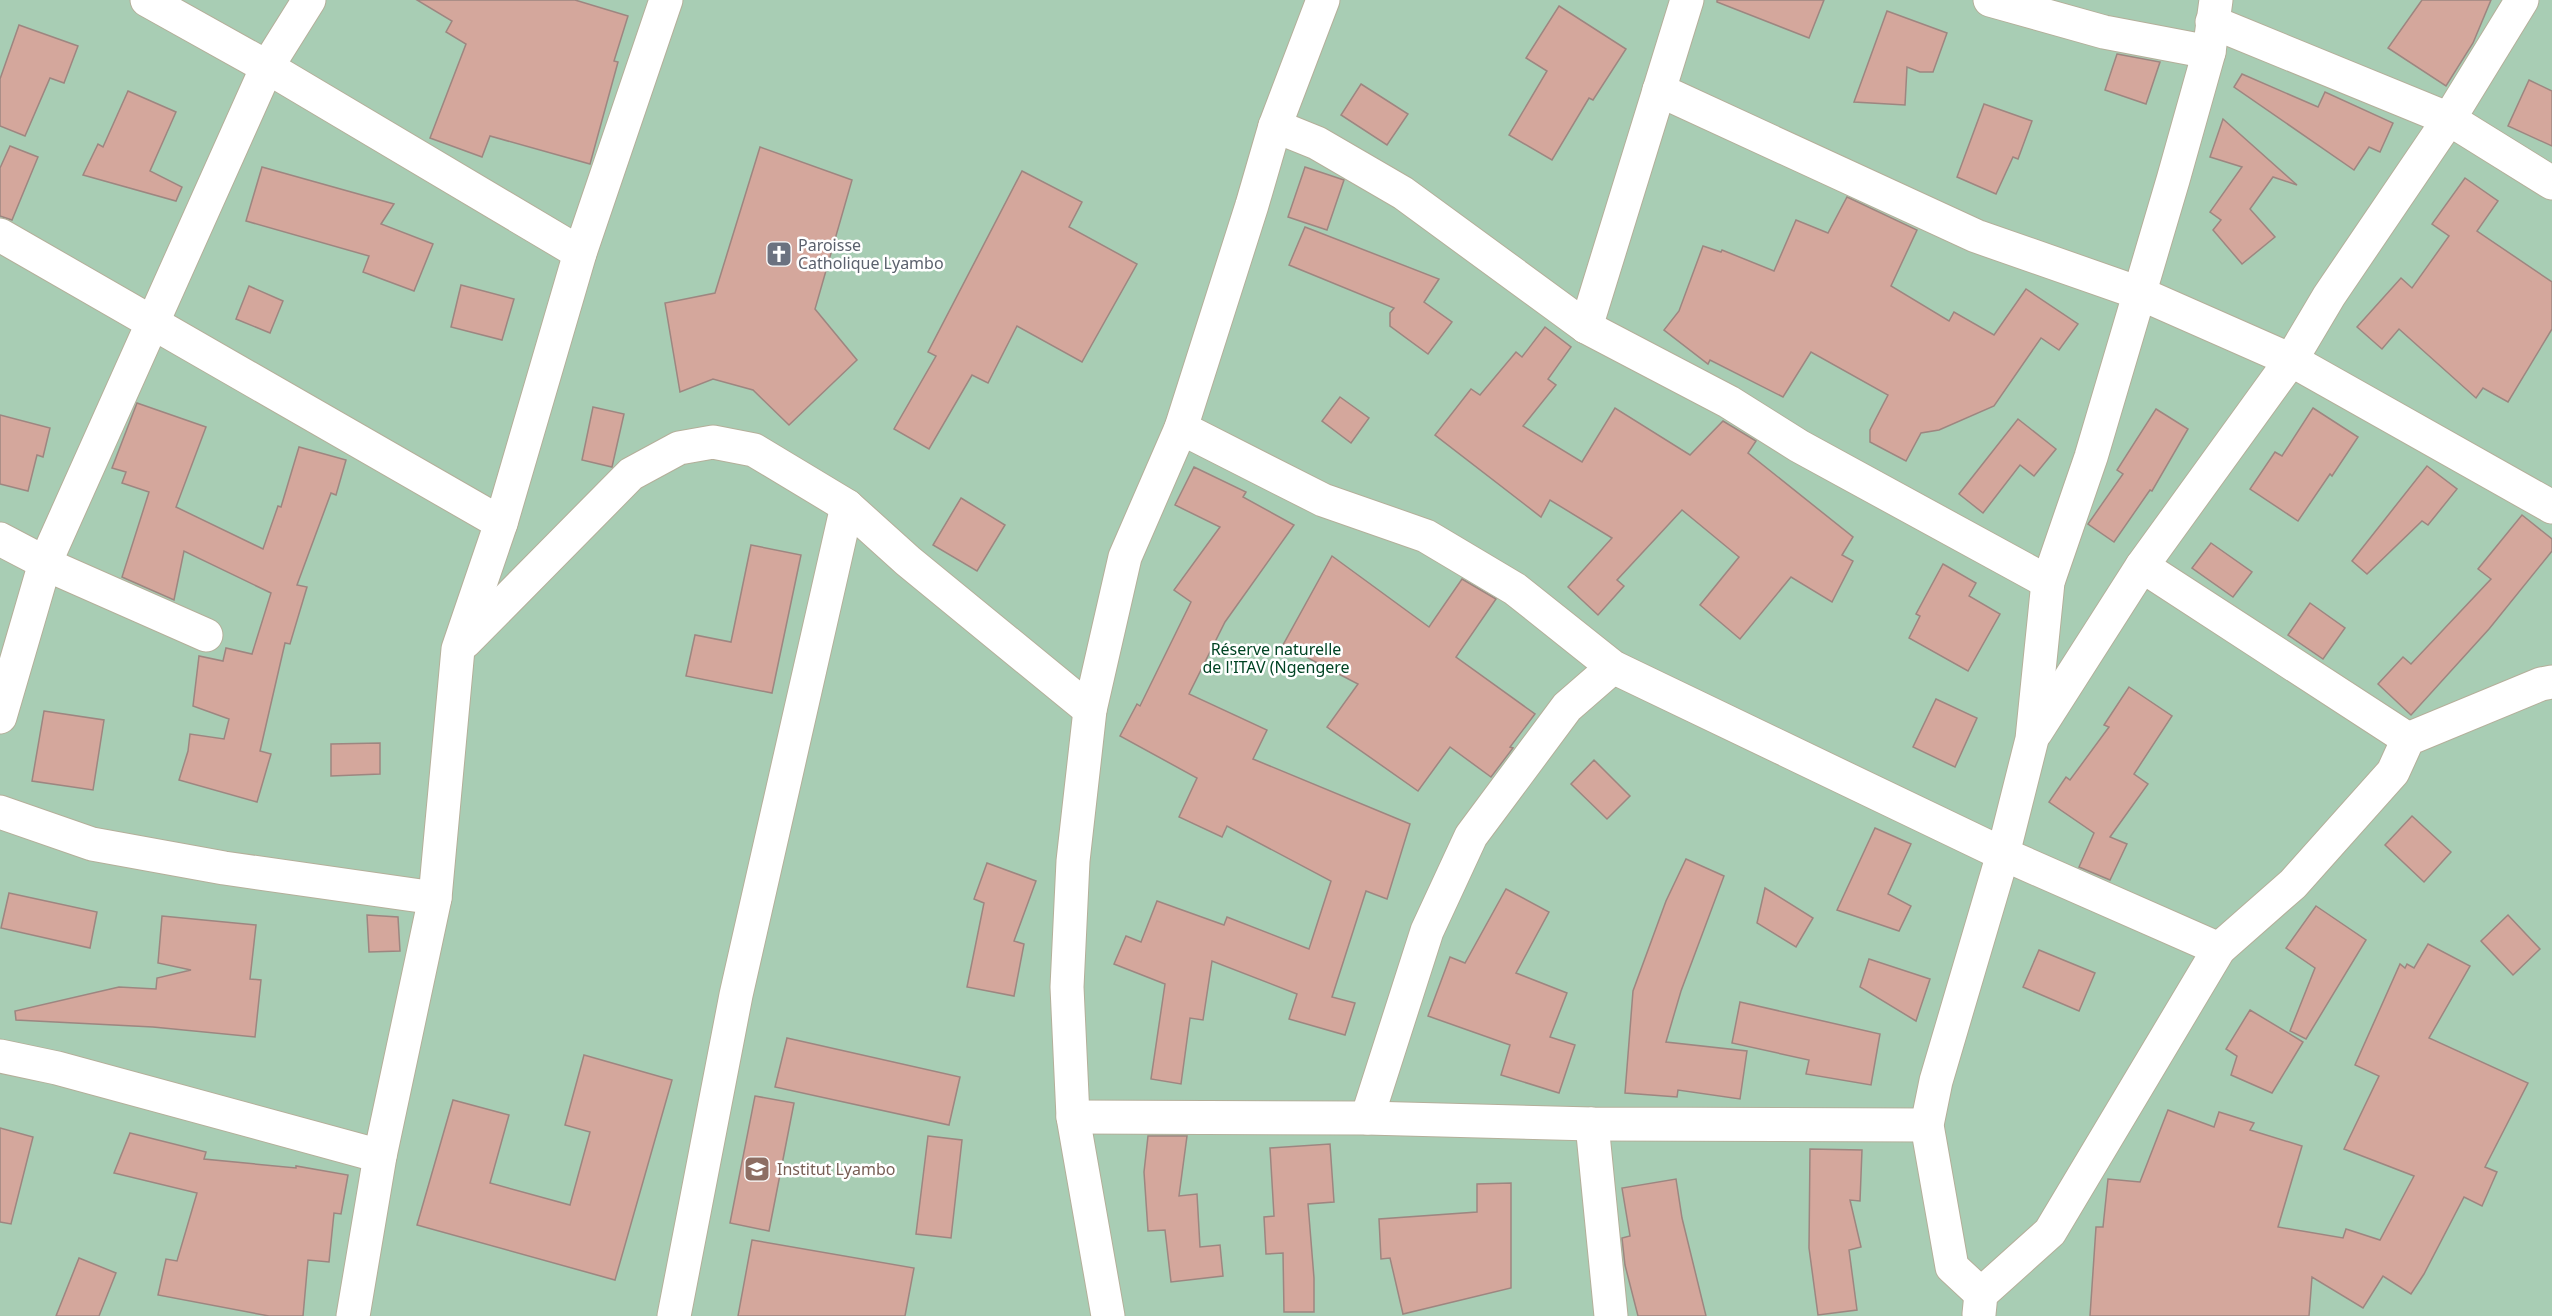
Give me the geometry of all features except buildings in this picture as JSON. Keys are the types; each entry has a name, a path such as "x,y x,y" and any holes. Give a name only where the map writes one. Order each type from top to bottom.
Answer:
{"street":[{"path":"147,0 267,67 580,253"},
{"path":"0,717 45,563 267,67 309,0"},
{"path":"1108,1316 1073,1117 1067,987 1073,861 1090,710 1125,557 1181,428 1249,216 1275,126 1323,0"},
{"path":"1586,327 1687,0"},
{"path":"1990,0 2104,32 2213,24 2449,119 2552,183"},
{"path":"2032,739 2142,566 2291,360 2329,296 2449,119 2522,0"},
{"path":"353,1316 380,1156 435,898 458,649 501,523 656,4"},
{"path":"2213,24 2091,457 2048,582 2032,739 2003,855 1936,1081 1927,1125 1952,1267 1980,1305 2050,1232 2219,949 2293,885 2393,772 2408,739 2548,676"},
{"path":"1659,90 1976,236 2139,293 2291,360 2552,507"},
{"path":"1275,126 1317,143 1403,193 1586,327 1729,402 1799,446 2048,582"},
{"path":"0,235 501,523"},
{"path":"1181,428 1323,500 1426,536 1515,589 1613,667 2003,855 2219,949"},
{"path":"458,649 631,474 679,448 713,442 754,450 847,506 908,561 1090,710"},
{"path":"674,1316 736,994 847,506"},
{"path":"0,539 45,563 206,635"},
{"path":"2142,566 2408,739"},
{"path":"1367,1118 1427,931 1471,836 1567,707 1613,667"},
{"path":"0,812 92,844 224,868 435,898"},
{"path":"0,1056 57,1068 380,1156"},
{"path":"1073,1117 1367,1118 1592,1124 1927,1125"},
{"path":"1592,1124 1611,1316"}],"green space":[{"name":"Réserve naturelle de l'ITAV (Ngengere","path":"0,0 2552,0 2552,1316 0,1316"}],"place":[{"name":"Paroisse Catholique Lyambo","path":"779,254"},
{"name":"Institut Lyambo","path":"757,1169"}]}
